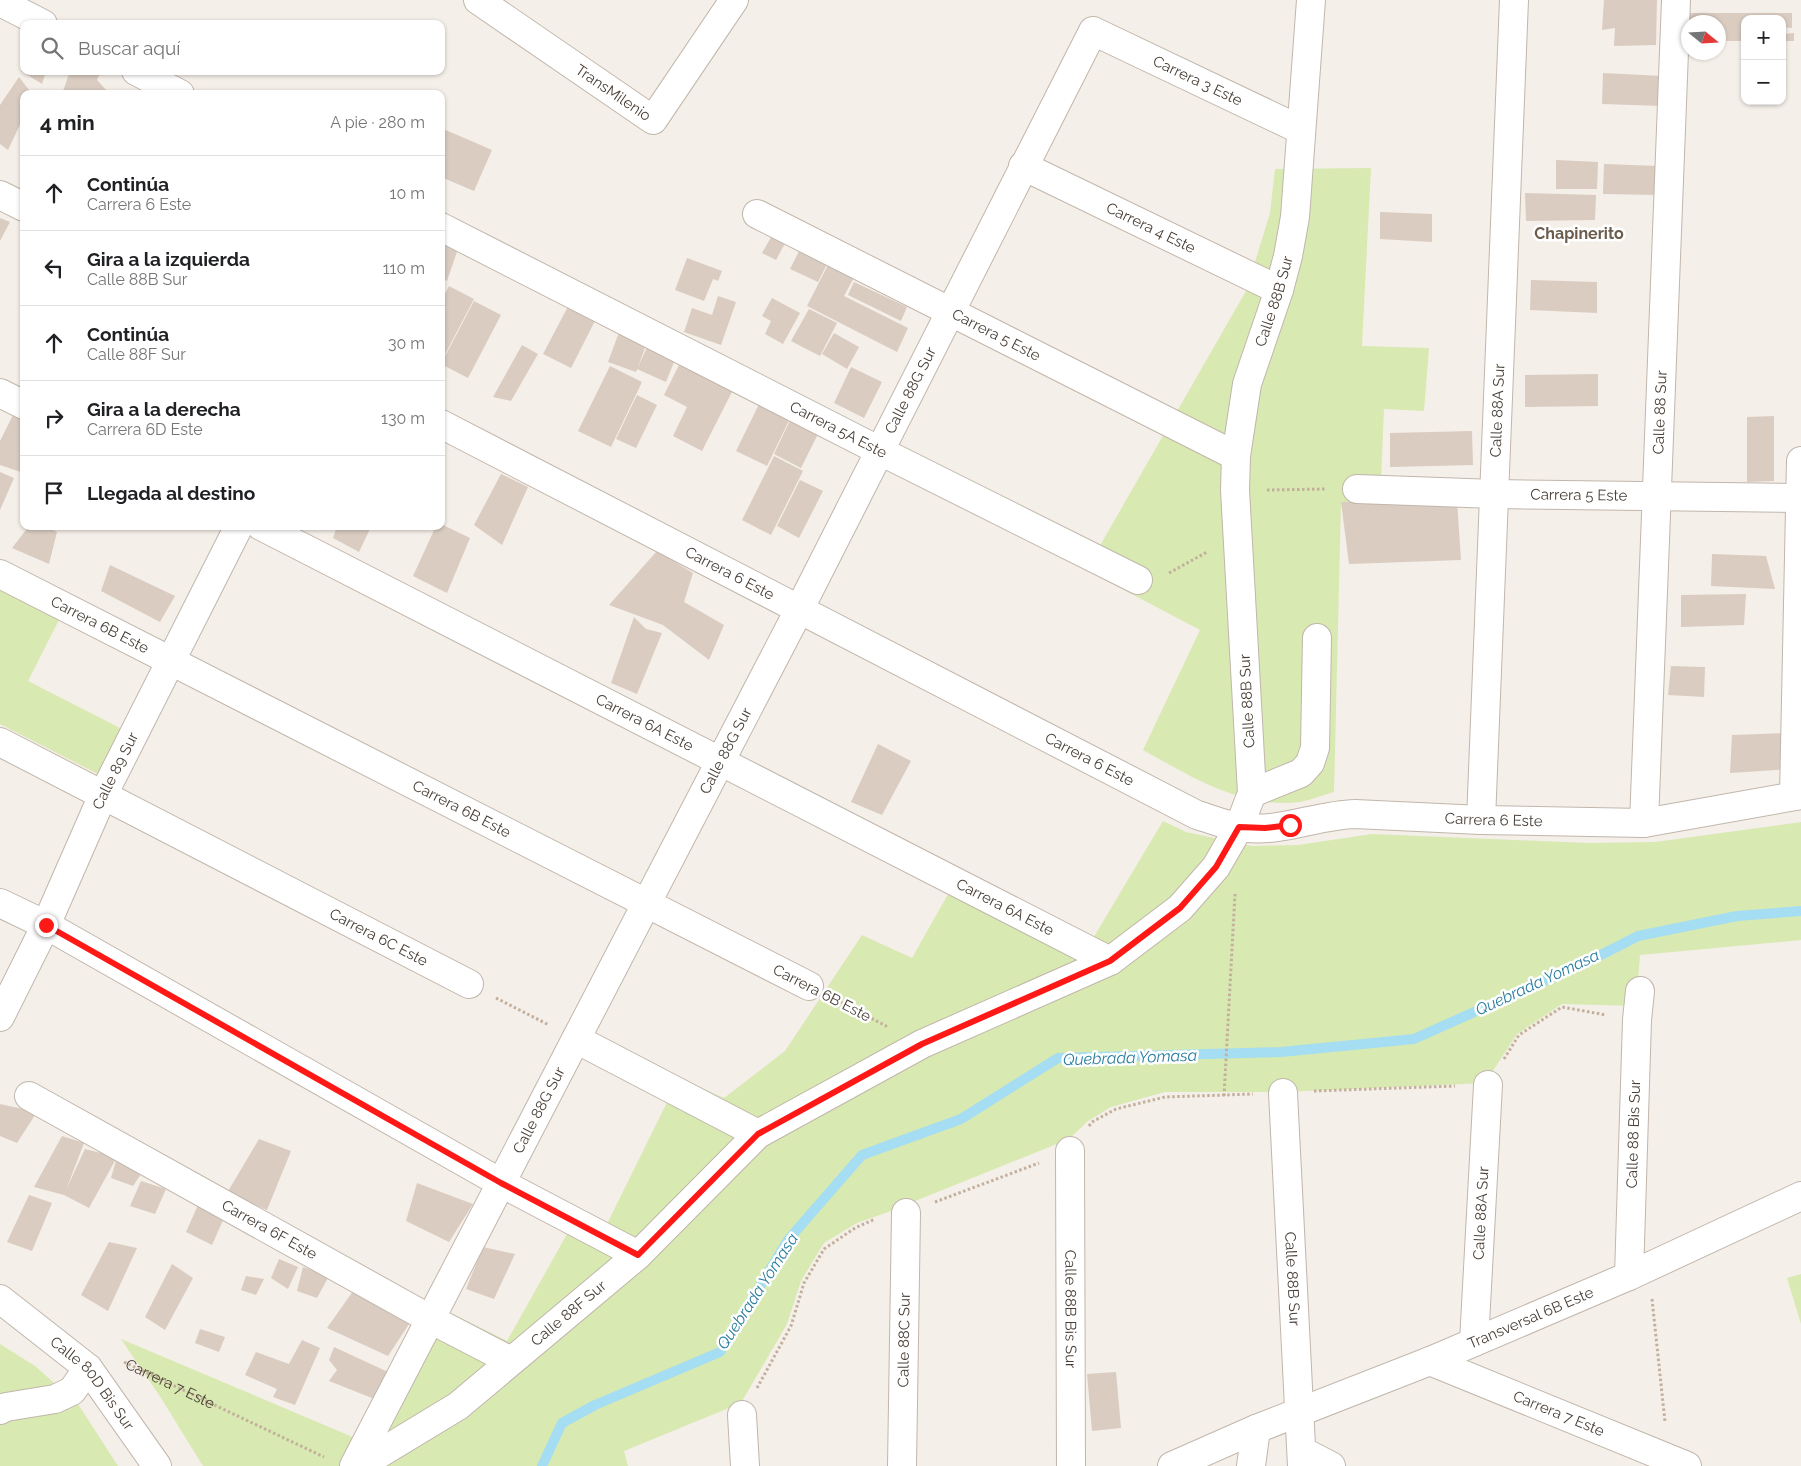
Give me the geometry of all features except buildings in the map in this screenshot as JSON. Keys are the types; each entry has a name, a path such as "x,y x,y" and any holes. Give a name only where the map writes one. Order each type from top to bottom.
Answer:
{"street":[{"name":"TransMilenio","path":"478,0 653,120 734,0"},
{"name":"Calle 88B Sur","path":"758,1134 922,1044 1110,961 1180,908 1216,867 1239,827 1252,793 1235,490 1236,456 1247,384 1279,290 1288,256 1295,217 1310,0"},
{"name":"Calle 88A Sur","path":"1481,820 1514,0"},
{"name":"Calle 88 Sur","path":"1644,823 1676,0"},
{"path":"0,2 35,20"},
{"name":"Carrera 3 Este","path":"1093,31 1301,130"},
{"name":"Calle 88G Sur","path":"354,1466 799,610 1093,31"},
{"path":"143,75 171,90"},
{"name":"Carrera 4 Este","path":"1023,166 1279,290"},
{"path":"0,195 20,205"},
{"name":"Carrera 5 Este","path":"757,214 1236,456"},
{"name":"Carrera 5A Este","path":"445,229 1138,580"},
{"path":"0,393 20,403"},
{"name":"Carrera 6 Este","path":"445,426 1198,815 1239,827 1265,828 1290,825 1335,815 1355,814 1481,820 1644,823 1797,796"},
{"path":"1797,796 1801,461"},
{"name":"Carrera 5 Este","path":"1357,489 1495,494 1800,498"},
{"name":"Calle 89 Sur","path":"0,1017 46,925 103,796 237,530"},
{"name":"Carrera 6A Este","path":"269,530 1110,961"},
{"name":"Carrera 6B Este","path":"0,574 808,986"},
{"path":"1252,793 1301,773 1310,763 1315,748 1317,638"},
{"name":"Carrera 6C Este","path":"0,742 469,984"},
{"path":"0,903 46,925 501,1183 638,1255"},
{"name":"Calle 88 Bis Sur","path":"1639,1271 1637,1020 1640,990"},
{"path":"576,1040 758,1134"},
{"name":"Calle 88A Sur","path":"1474,1342 1488,1085"},
{"name":"Calle 88B Sur","path":"1284,1092 1302,1459"},
{"name":"Carrera 6F Este","path":"29,1096 430,1319 510,1361"},
{"name":"Calle 88F Sur","path":"359,1466 458,1406 638,1255 758,1134"},
{"name":"Calle 88B Bis Sur","path":"1070,1151 1071,1466"},
{"name":"Transversal 6B Este","path":"1172,1466 1300,1412 1430,1361 1639,1271 1801,1196"},
{"name":"Calle 88C Sur","path":"902,1466 906,1213"},
{"name":"Calle 80D Bis Sur","path":"9,1305 88,1368 157,1466"},
{"name":"Carrera 7 Este","path":"1430,1361 1678,1462"},
{"path":"0,1410 6,1407 55,1399 72,1391 88,1368"},
{"path":"742,1415 745,1466"},
{"path":"1251,1466 1256,1430"},
{"path":"1302,1459 1331,1466"}],"path":[{"path":"1235,490 1357,489"},
{"path":"1138,580 1155,580 1162,577 1238,534"},
{"path":"1224,1096 1236,885"},
{"path":"469,984 576,1040"},
{"name":"Carrera 6B Este","path":"808,986 922,1044"},
{"path":"1070,1151 1092,1122 1116,1109 1165,1097 1488,1085 1519,1035 1562,1007 1637,1020"},
{"path":"1639,1271 1678,1462"},
{"name":"Carrera 7 Este","path":"117,1359 325,1457"}],"green space":[{"path":"1371,168 1362,346 1429,348 1424,411 1384,409 1380,503 1341,502 1334,792 1300,802 1258,801 1218,789 1180,771 1143,750 1200,630 1086,570 1246,291 1270,213 1275,169"},
{"path":"0,584 61,616 28,681 124,730 100,775 0,724"},
{"path":"1163,821 1186,832 1252,846 1298,845 1372,834 1589,843 1655,842 1801,822 1801,940 1640,955 1636,1006 1562,1004 1517,1034 1485,1083 1284,1092 1165,1092 1111,1107 1088,1121 1069,1139 857,1223 824,1243 801,1281 787,1324 741,1403 624,1451 628,1466 203,1466 161,1398 121,1339 374,1446 447,1311 507,1341 580,1211 607,1224 679,1078 724,1098 785,1051 862,935 912,958 960,873 1092,940"},
{"path":"1801,1274 1801,1324 1787,1278"},
{"path":"0,1344 35,1366 78,1404 118,1466 0,1466"}],"waterway":[{"name":"Quebrada Yomasa","path":"542,1466 562,1423 595,1405 720,1352 788,1240 862,1155 961,1119 1058,1058 1281,1052 1414,1039 1595,958 1638,936 1737,916 1801,911"}],"district":[{"name":"Chapinerito","path":"1579,233"}],"route":[{"path":"46,925 501,1183 638,1255 758,1134 922,1044 1110,961 1180,908 1216,867 1239,827 1265,828 1290,825"}]}
